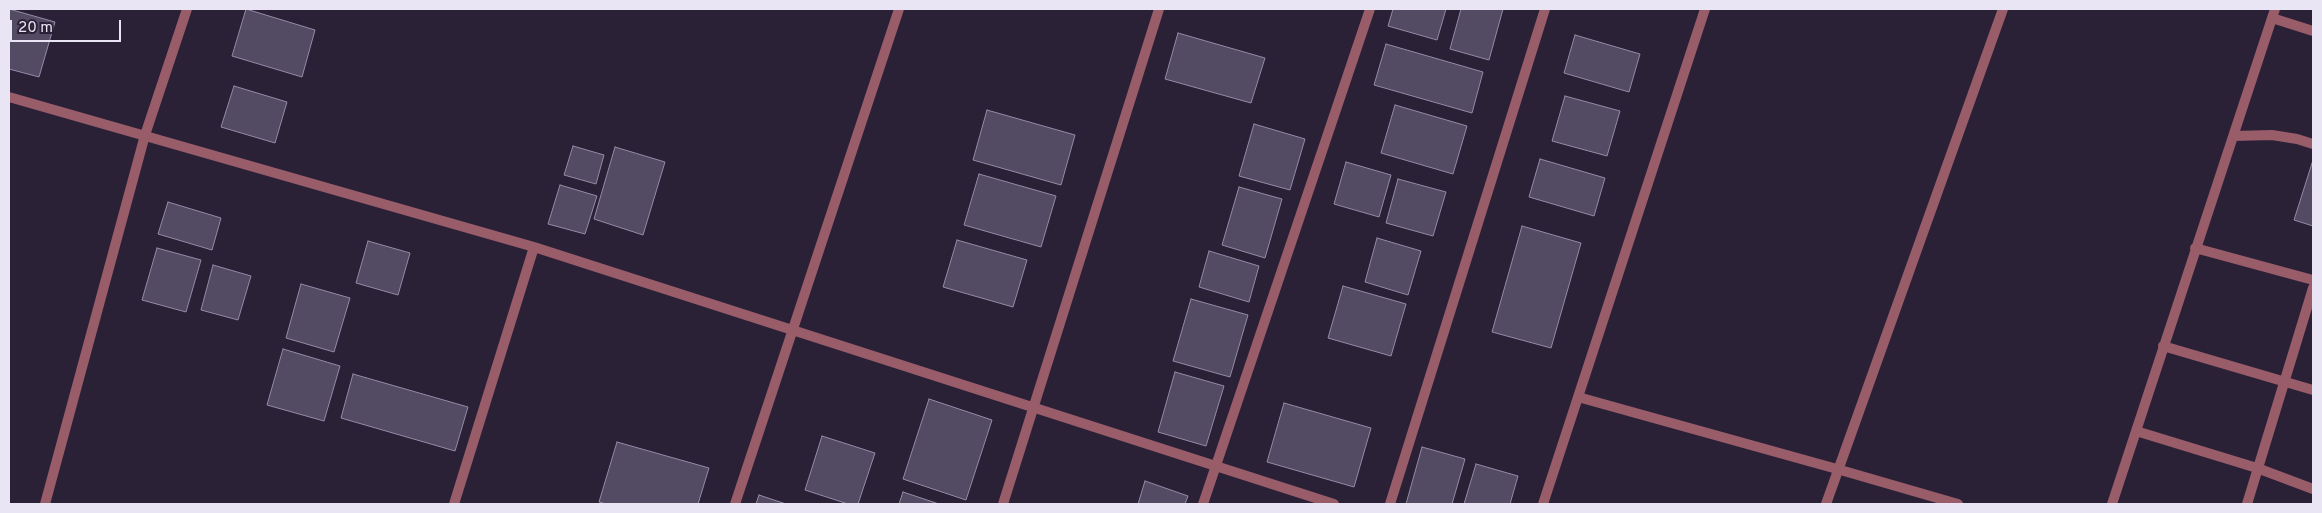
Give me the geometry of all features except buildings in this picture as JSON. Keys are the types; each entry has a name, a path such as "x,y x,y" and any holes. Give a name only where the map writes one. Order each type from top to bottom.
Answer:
{"street":[{"path":"45,504 145,135 187,9"},
{"path":"735,504 899,9"},
{"path":"1003,504 1159,9"},
{"path":"1203,504 1370,9"},
{"path":"1390,504 1545,9"},
{"path":"1543,504 1705,9"},
{"path":"1826,504 2003,9"},
{"path":"2112,504 2195,248 2274,14 2313,31"},
{"path":"9,97 534,246 1334,504"},
{"path":"2234,136 2272,135 2297,138 2313,144"},
{"path":"454,504 534,246"},
{"path":"2195,248 2313,280"},
{"path":"2247,504 2313,288"},
{"path":"2164,346 2285,380 2313,390"},
{"path":"1578,397 1958,504"},
{"path":"2136,431 2257,468 2313,489"}]}
